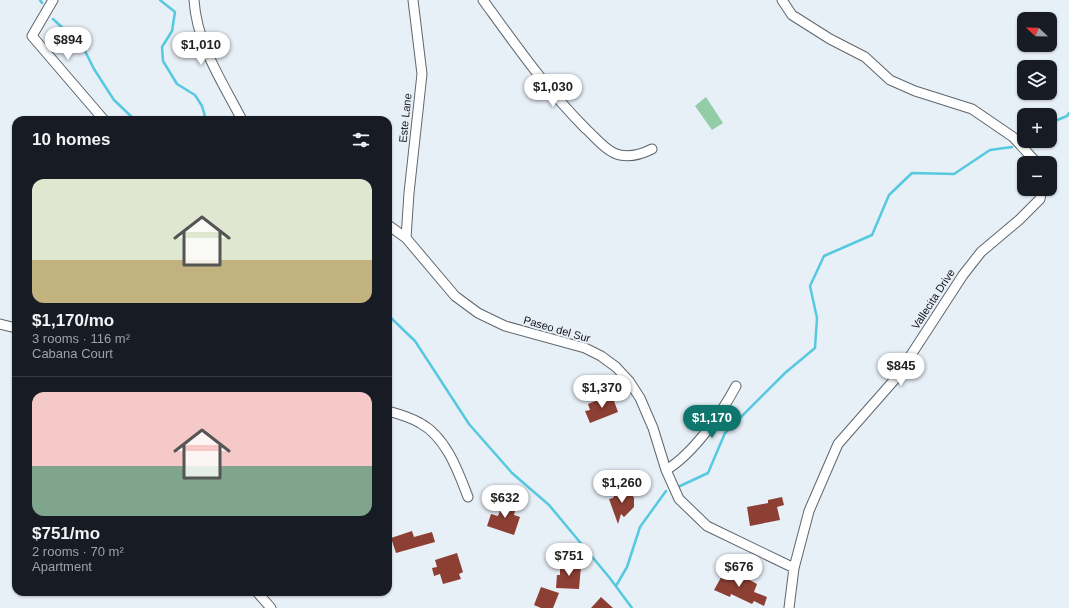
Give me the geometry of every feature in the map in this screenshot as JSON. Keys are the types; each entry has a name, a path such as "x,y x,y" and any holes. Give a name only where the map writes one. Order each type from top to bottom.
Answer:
{"street":[{"path":"53,0 32,36 101,116"},
{"path":"194,0 198,26 208,57 240,116"},
{"name":"Este Lane","path":"406,238 422,74 413,0"},
{"path":"483,0 553,93 599,142 613,152 628,156 637,155 652,149"},
{"path":"782,0 792,15 830,39 865,57 890,80 915,91 972,109 1014,137 1031,156"},
{"name":"Vallecita Drive","path":"789,608 794,568 809,511 838,444 896,378 963,275 981,252 1019,220 1040,199 1041,196"},
{"name":"Paseo del Sur","path":"392,228 406,238 455,296 478,313 505,326 586,348 616,366 629,381 640,398 653,428 666,470 679,499 707,526 794,568"},
{"path":"0,324 12,327"},
{"path":"666,470 677,463 694,446 724,406 736,386"},
{"path":"392,412 420,422 433,432 453,460 468,497"},
{"path":"260,596 271,608"}],"green space":[{"path":"706,97 723,123 712,130 695,106"}],"building":[{"path":"613,394 616,400 614,401 618,412 590,423 585,411 590,410 588,404"},
{"path":"625,489 631,493 634,498 634,507 624,517 621,514 618,524 609,499 613,498 616,492"},
{"path":"782,497 784,505 777,507 780,520 750,526 747,507 768,503 768,500"},
{"path":"509,501 517,504 514,515 520,517 514,535 487,526 491,514 498,516 502,505 507,507"},
{"path":"412,531 414,537 432,532 435,542 396,553 392,538"},
{"path":"457,553 463,572 459,574 461,579 443,584 440,574 434,576 432,568 437,567 435,560"},
{"path":"560,565 581,566 579,589 556,588 557,575 560,575"},
{"path":"731,570 757,584 754,592 767,597 764,606 754,601 752,604 731,594 730,597 714,590 724,572 729,574"},
{"path":"541,587 559,593 553,608 541,608 534,605"},
{"path":"601,597 613,608 591,608"}],"waterway":[{"path":"160,0 175,12 172,31 162,47 163,61 177,84 195,95 202,106 205,116"},
{"path":"53,19 83,47 94,69 114,100 131,116"},
{"path":"1057,120 1067,116 1069,113"},
{"path":"678,487 708,473 725,433 785,373 815,348 817,318 810,286 824,256 872,235 889,195 912,173 954,174 990,150 1012,147"},
{"path":"392,319 415,341 469,424 512,473 549,505 609,577 632,608"},
{"path":"616,586 627,567 640,527 666,491"}]}
